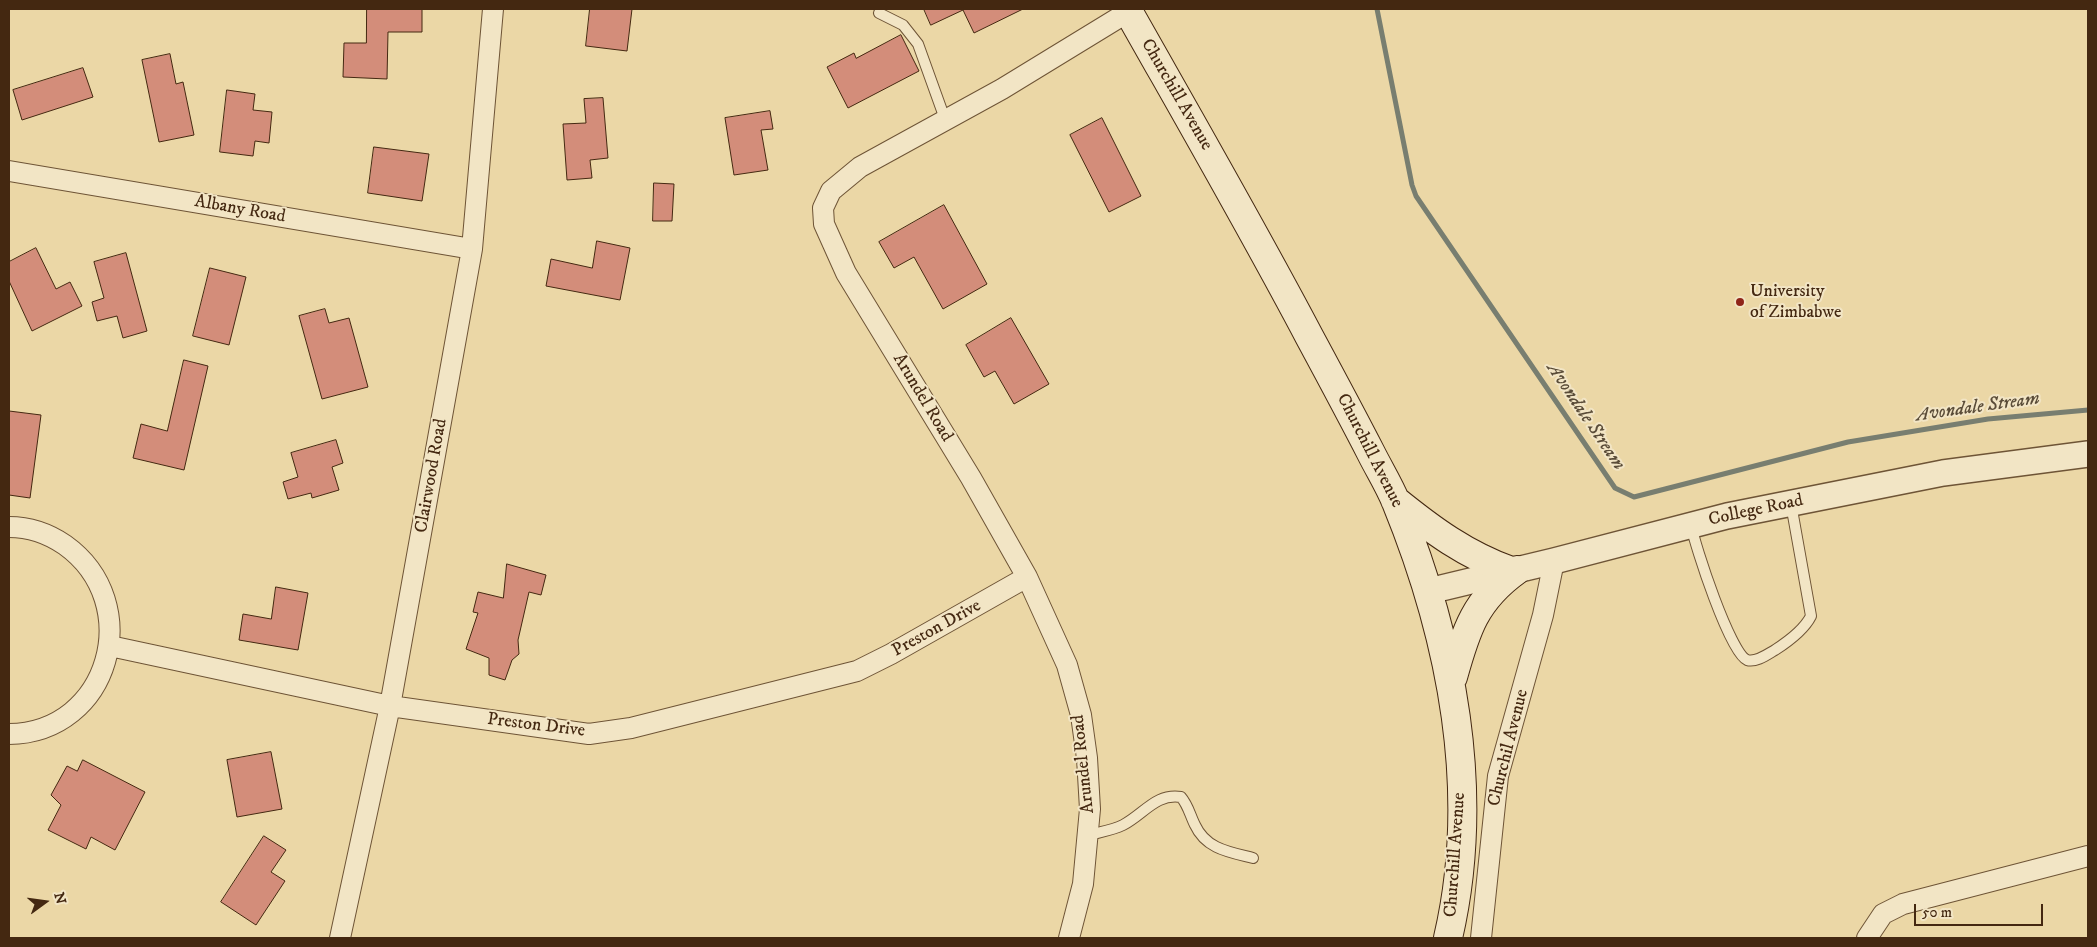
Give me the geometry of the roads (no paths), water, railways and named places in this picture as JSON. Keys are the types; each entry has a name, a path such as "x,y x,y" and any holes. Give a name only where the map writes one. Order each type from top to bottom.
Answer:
{"main road":[{"name":"Churchill Avenue","path":"1128,10 1287,294 1396,500 1429,591 1445,650 1459,737 1462,828 1458,874 1448,938"},
{"path":"1396,500 1450,543 1489,564 1514,571"},
{"path":"1450,686 1465,632 1475,613 1493,588 1514,571"}],"street":[{"name":"Clairwood Road","path":"340,938 390,706 472,249 493,9"},
{"name":"Arundel Road","path":"1069,938 1083,884 1089,835 1087,758 1081,715 1067,665 1027,577 971,478 846,273 824,224 823,208 831,191 860,168 1002,88 1128,10"},
{"name":"Albany Road","path":"9,171 472,249"},
{"name":"College Road","path":"1429,591 1691,525 1791,503 1943,473 2088,454"},
{"path":"9,527 21,527 52,536 79,555 99,582 110,613 110,646 100,677 82,704 55,724 24,734 9,734"},
{"name":"Churchil Avenue","path":"1481,938 1498,776 1543,615 1554,561"},
{"name":"Preston Drive","path":"110,646 390,706 574,733 611,732 857,671 925,636 1027,577"},
{"path":"1867,938 1883,914 1903,904 2088,856"}],"lane":[{"path":"879,13 903,25 918,44 945,119"},
{"path":"1691,525 1700,561 1732,639 1741,655 1747,660 1756,660 1795,635 1808,623 1811,616 1791,503"},
{"path":"1089,835 1122,826 1136,818 1152,803 1170,795 1181,797 1186,803 1201,838 1215,848 1253,858"}],"waterway":[{"name":"Avondale Stream","path":"1377,9 1412,185 1416,196 1615,488 1634,497 1848,442 1988,419 2088,410"}],"place":[{"name":"University of Zimbabwe","path":"1740,302"}]}
